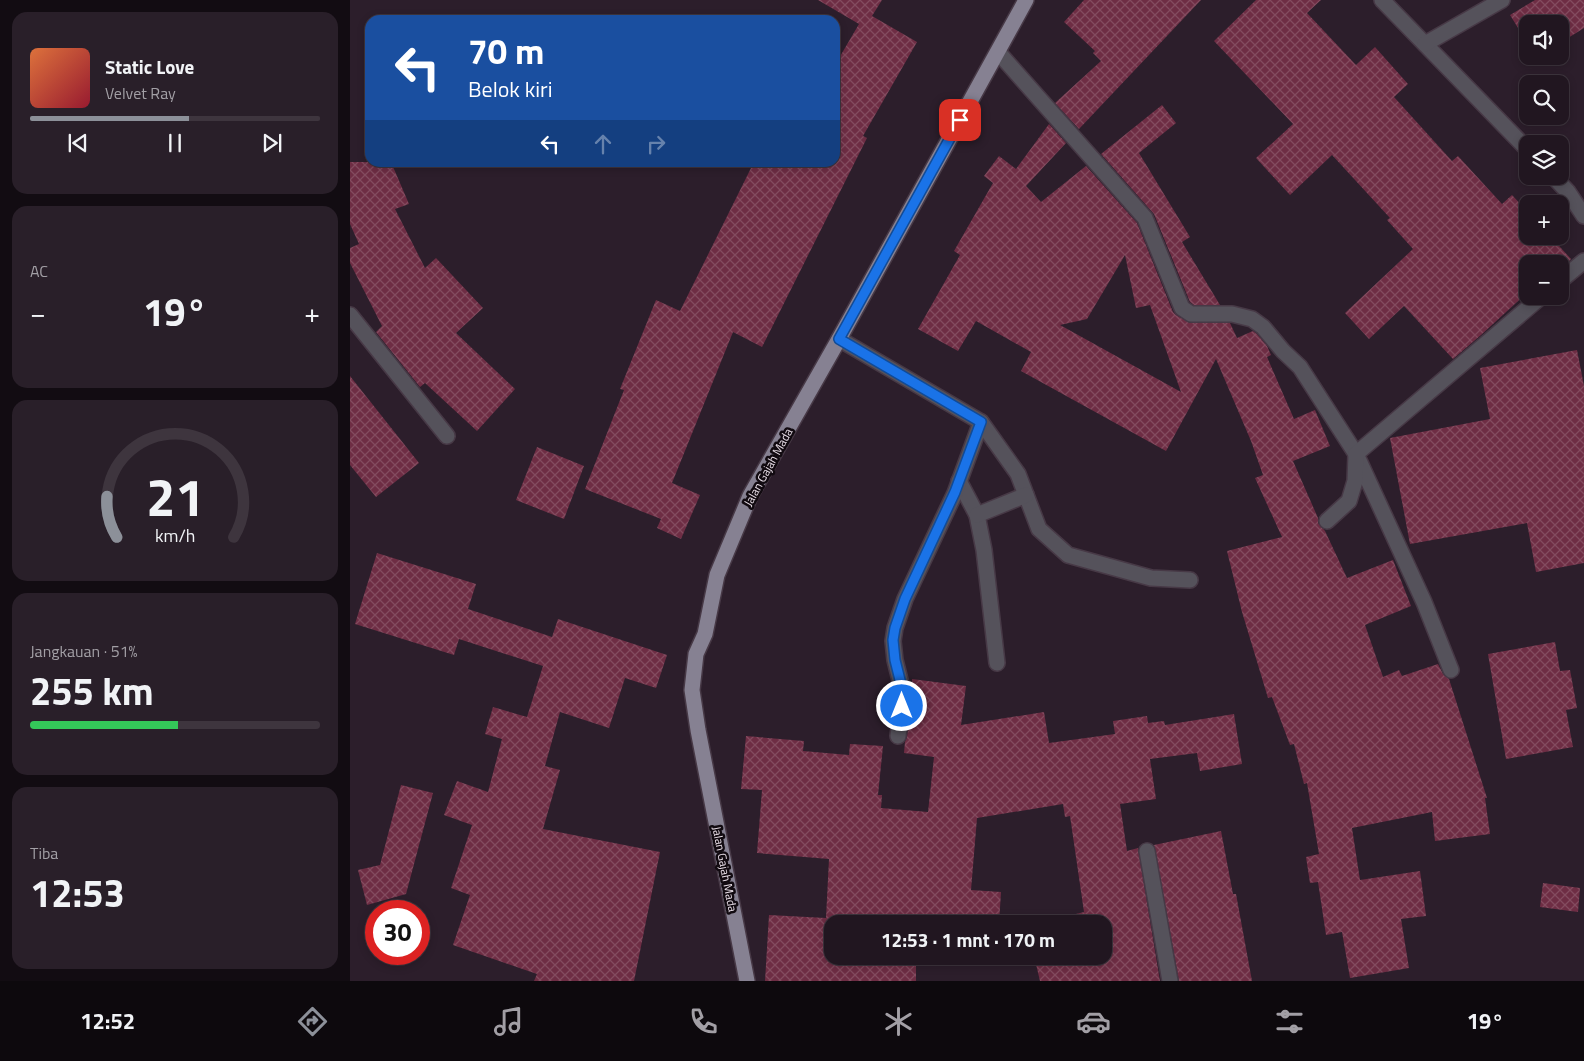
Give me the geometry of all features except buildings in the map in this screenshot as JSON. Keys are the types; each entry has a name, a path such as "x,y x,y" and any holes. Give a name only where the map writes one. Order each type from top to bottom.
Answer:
{"main road":[{"name":"Jalan Gajah Mada","path":"747,981 698,730 692,690 696,654 705,634 717,575 750,496 1026,0"}],"street":[{"path":"1382,0 1519,141"},
{"path":"1425,44 1502,0"},
{"path":"998,52 1145,218 1182,308 1192,314 1232,314 1252,319 1263,328 1283,352 1300,366 1356,454 1424,602 1451,670"},
{"path":"1561,185 1584,216"},
{"path":"1569,274 1584,261"},
{"path":"1327,521 1349,502 1355,481 1356,454 1531,305"},
{"path":"350,315 447,436"},
{"path":"839,339 981,422 1018,474 1039,529 1068,555 1150,578 1190,580"},
{"path":"898,736 903,692 895,660 893,640 895,628 905,599 959,482 981,422"},
{"path":"959,482 977,515 984,550 997,663"},
{"path":"977,515 1026,495"},
{"path":"1148,851 1170,981"}],"route":[{"path":"902,706 903,692 895,660 893,640 895,628 905,599 955,492 981,422 839,339 960,120"}]}
